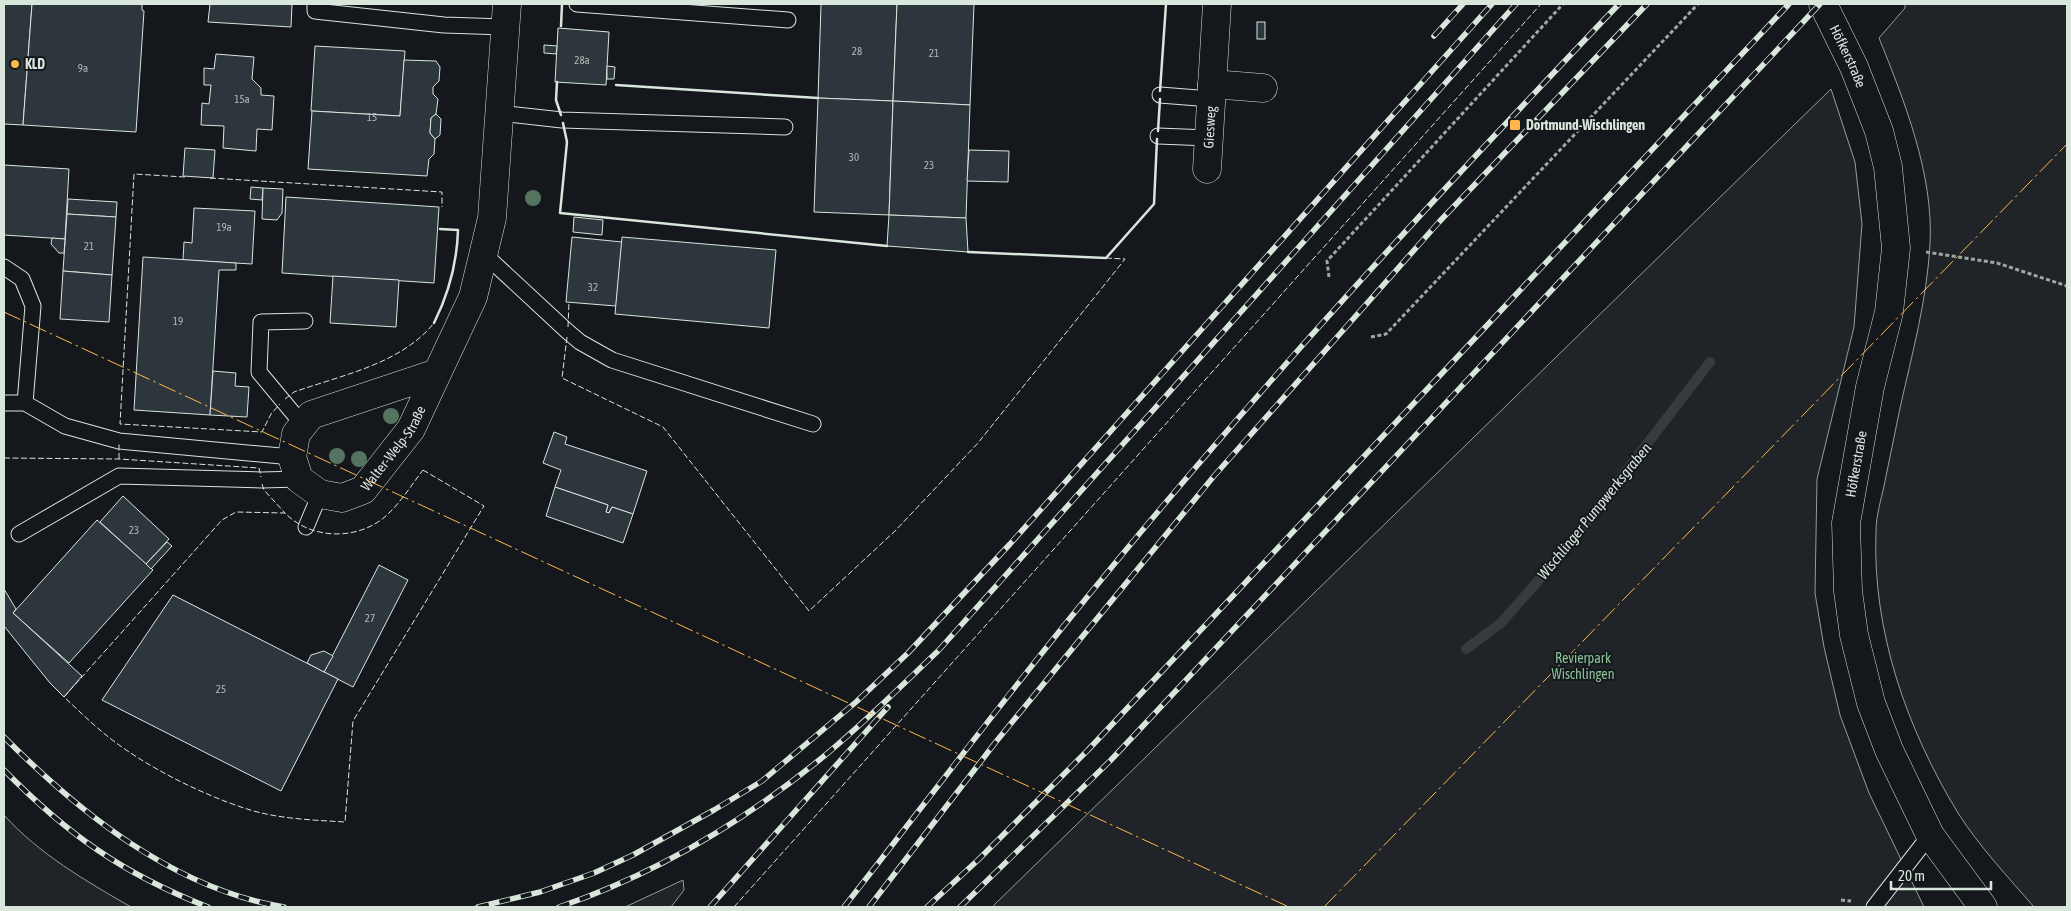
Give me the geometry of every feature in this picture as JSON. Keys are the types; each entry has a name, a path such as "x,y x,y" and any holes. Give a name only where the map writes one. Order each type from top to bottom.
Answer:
{"street":[{"name":"Giesweg","path":"1207,169 1217,4"},
{"name":"Höfkerstraße","path":"1823,4 1854,67 1879,130 1888,167 1896,248 1889,312 1870,387 1846,523 1848,591 1854,635 1871,703 1889,750 1930,834 1983,907"},
{"name":"Walter-Welp-Straße","path":"304,477 342,498 363,490 411,429 473,297 492,218 506,15"},
{"path":"1211,91 1263,88"},
{"name":"Walter-Welp-Straße","path":"303,425 312,415 437,373"},
{"path":"303,425 296,434 304,477"}],"lane":[{"path":"315,4 315,11 444,25 506,15"},
{"path":"577,4 788,20"},
{"path":"1160,95 1211,91"},
{"path":"500,113 562,120 785,127"},
{"path":"1158,136 1209,138"},
{"path":"484,254 580,342 612,360 813,424"},
{"path":"4,266 22,279 33,306 25,403"},
{"path":"303,425 259,372 261,322 305,322"},
{"path":"4,403 25,403 66,426 119,441 304,477"},
{"path":"19,534 119,476 304,477"},
{"path":"304,477 306,527"},
{"path":"1874,907 1930,834"}],"path":[{"path":"1329,277 1328,261 1563,4"},
{"path":"1371,337 1386,334 1698,4"},
{"path":"1896,248 1996,263 2067,286"}],"green space":[{"path":"1905,4 2067,4 2067,907 2034,907 1984,849 1958,813 1923,748 1909,713 1896,678 1880,605 1876,568 1877,520 1926,286 1930,244 1930,218 1922,165 1907,112 1879,38 1905,8"},
{"name":"Revierpark Wischlingen","path":"1831,89 1855,162 1862,224 1854,327 1817,479 1815,593 1824,647 1840,715 1869,793 1924,907 992,907"},
{"path":"4,815 32,842 64,866 131,907 4,907"},
{"path":"683,880 684,890 671,907 625,907"}],"building":[{"name":"KLD","path":"4,4 32,4 23,125 4,124"},
{"path":"32,4 142,4 142,10 144,11 136,132 23,125"},
{"path":"210,4 292,4 291,27 208,22"},
{"path":"821,4 897,4 893,101 818,98"},
{"path":"897,4 974,4 970,105 893,101"},
{"path":"1257,22 1265,22 1265,39 1257,39"},
{"path":"558,28 609,32 606,85 555,82"},
{"path":"544,45 557,46 556,54 544,53"},
{"path":"315,46 405,51 400,116 311,111"},
{"path":"216,54 254,57 252,79 261,88 261,95 274,96 272,130 257,129 256,151 223,148 224,126 201,125 202,103 209,104 211,85 204,85 204,68 214,69"},
{"path":"404,60 436,61 440,67 439,81 433,87 433,94 438,99 436,114 431,118 430,133 435,139 434,154 429,159 427,176 308,169 312,111 400,116"},
{"path":"607,66 615,67 614,79 607,79"},
{"path":"818,98 893,101 889,215 814,212"},
{"path":"893,101 970,105 966,218 889,215"},
{"path":"436,114 441,119 440,135 435,139 430,133 431,118"},
{"path":"185,148 215,150 213,178 183,176"},
{"path":"969,150 1009,151 1008,182 967,181"},
{"path":"4,165 69,169 65,239 4,235"},
{"path":"251,187 263,188 262,200 250,199"},
{"path":"263,188 283,189 282,213 277,220 262,219"},
{"path":"286,197 439,207 434,283 282,273"},
{"path":"68,199 117,202 116,217 67,214"},
{"path":"194,208 255,211 252,264 183,260 184,242 192,243"},
{"path":"67,214 116,217 112,275 63,271"},
{"path":"889,215 966,218 968,252 887,246"},
{"path":"574,217 603,220 602,235 573,232"},
{"path":"572,237 622,242 616,306 566,302"},
{"path":"622,237 776,250 769,328 615,314"},
{"path":"52,238 65,239 64,253 59,253 51,244"},
{"path":"143,257 236,263 236,270 219,270 210,415 134,410"},
{"path":"63,271 112,275 109,322 60,319"},
{"path":"333,276 399,280 396,327 330,323"},
{"path":"213,371 236,373 235,386 249,387 247,417 210,415"},
{"path":"554,432 567,437 565,444 647,471 633,514 612,507 609,513 606,512 608,505 555,487 561,470 543,463"},
{"path":"555,487 608,505 606,512 609,513 612,507 633,514 623,543 546,516"},
{"path":"123,496 169,539 146,564 100,522"},
{"path":"97,520 153,570 69,663 13,613"},
{"path":"167,542 172,546 151,569 146,564"},
{"path":"379,565 408,580 353,687 324,672"},
{"path":"4,589 16,609 13,613 82,676 64,697 50,683 4,626"},
{"path":"173,595 338,679 281,791 102,700"},
{"path":"324,651 333,656 324,672 307,663 311,655"}],"waterway":[{"name":"Wischlinger Pumpwerksgraben","path":"1466,649 1501,623 1566,549 1710,362"}],"railway":[{"path":"1434,36 1463,4"},
{"path":"478,907 540,892 594,873 633,855 762,781 856,702 908,653 1010,544 1492,4"},
{"path":"559,907 594,894 662,863 727,826 789,784 849,735 879,707 938,651 1516,4"},
{"path":"844,907 1053,639 1213,447 1413,223 1619,4"},
{"path":"869,907 995,743 1214,476 1439,222 1647,4"},
{"path":"927,907 978,860 1088,750 1789,4"},
{"path":"960,907 1111,760 1820,4"},
{"path":"710,907 888,707"},
{"path":"4,737 64,793 131,844 205,884 244,898 284,907"},
{"path":"4,770 51,814 98,850 149,881 208,907"}],"fence":[{"path":"734,907 1541,4"},
{"path":"185,177 134,174 120,424 262,432 271,414 280,404"},
{"path":"210,178 442,192 442,207"},
{"path":"567,337 562,378 663,427 809,611 895,531 978,443 1125,259 1106,258"},
{"path":"568,327 569,302"},
{"path":"285,399 294,392 351,374 388,358 405,349 434,323"},
{"path":"119,444 119,459"},
{"path":"4,458 119,459 259,468 261,477"},
{"path":"423,470 484,506 353,721 345,822 271,815 247,809 210,795 170,776 132,754 100,730 64,697 222,520 236,512 285,513 306,528 318,532 344,534 357,531 370,527 387,515 404,497 423,470"},
{"path":"262,484 264,490 285,513"}],"wall":[{"path":"561,26 562,4"},
{"path":"1160,91 1166,4"},
{"path":"557,82 556,100 561,115"},
{"path":"616,85 818,98"},
{"path":"1158,131 1160,99"},
{"path":"563,123 567,142 560,213 887,246"},
{"path":"968,252 1106,258 1154,204 1157,139"},
{"path":"434,323 444,301 451,278 456,255 458,230 440,229"}],"power":[{"path":"1324,907 2067,144"},
{"path":"4,312 1289,907"}],"place":[{"name":"KLD","path":"15,64"},
{"name":"Dortmund-Wischlingen","path":"1515,125"}]}
